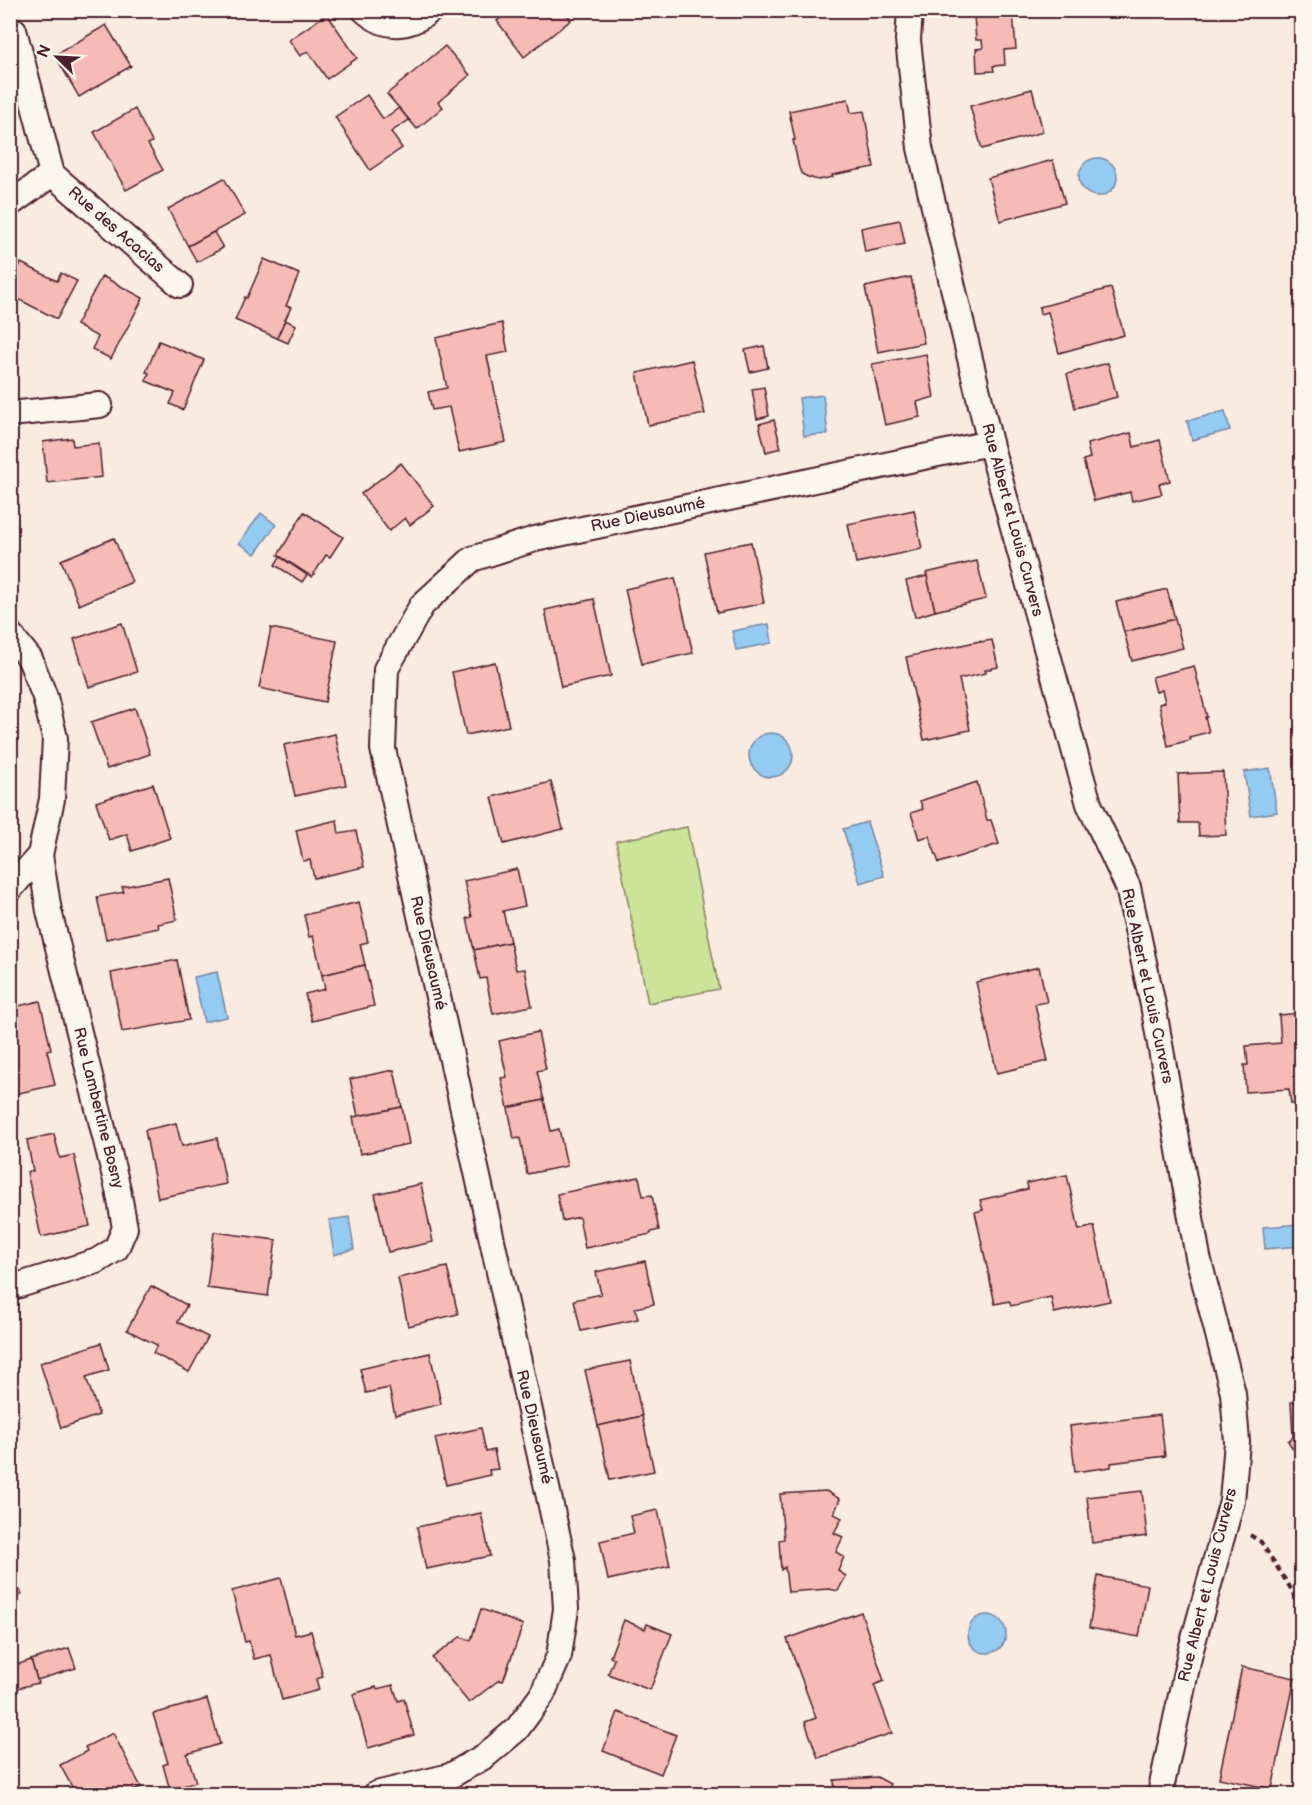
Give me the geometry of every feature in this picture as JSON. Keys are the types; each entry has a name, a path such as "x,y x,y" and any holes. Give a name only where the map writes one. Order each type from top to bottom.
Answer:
{"street":[{"path":"364,10 379,22 399,26 420,19 432,10"},
{"name":"Rue Albert et Louis Curvers","path":"910,10 908,40 920,148 990,443 1089,804 1128,887 1153,1005 1198,1257 1233,1394 1237,1442 1232,1501 1190,1653 1160,1794"},
{"name":"Rue des Acacias","path":"14,30 52,174 180,285"},
{"name":"Rue des Acacias","path":"10,204 52,174"},
{"path":"10,414 100,405"},
{"name":"Rue Dieusaumé","path":"376,1794 450,1776 485,1756 517,1729 542,1695 559,1656 566,1609 563,1560 383,749 386,669 422,604 472,559 535,539 990,443"},
{"name":"Rue Lambertine Bosny","path":"10,634 30,659 45,697 55,738 52,799 40,855 50,911 118,1189 125,1228 116,1250 97,1261 10,1288"},
{"name":"Rue Lambertine Bosny","path":"10,889 40,855"}],"path":[{"path":"1226,1521 1261,1542 1302,1606"}],"green space":[{"path":"687,827 719,989 648,1003 616,841"}],"water":[{"path":"1098,158 1105,159 1111,164 1116,170 1116,184 1111,190 1105,195 1098,196 1091,195 1085,190 1080,184 1079,177 1080,170 1085,164 1091,159"},
{"path":"823,395 828,434 804,436 799,398"},
{"path":"1225,411 1230,430 1192,440 1187,421"},
{"path":"261,513 276,525 255,554 239,543"},
{"path":"769,624 772,643 736,650 732,631"},
{"path":"771,733 786,740 793,755 786,770 771,777 756,770 749,755 756,740"},
{"path":"1270,768 1277,812 1251,816 1244,772"},
{"path":"867,822 884,876 860,883 843,829"},
{"path":"217,972 227,1017 204,1022 194,977"},
{"path":"349,1217 354,1249 334,1255 329,1220"},
{"path":"1301,1224 1301,1246 1265,1249 1263,1227"},
{"path":"987,1615 1000,1621 1006,1634 1000,1647 987,1653 974,1647 968,1634 974,1621"}],"building":[{"path":"511,10 564,10 571,20 524,57 497,21"},
{"path":"1013,13 1016,49 1004,50 1005,65 993,66 994,71 977,72 976,49 983,48 982,40 976,40 974,16"},
{"path":"327,14 357,58 327,79 308,51 300,56 289,40"},
{"path":"106,25 131,66 79,97 55,55"},
{"path":"445,46 470,75 438,102 443,107 417,129 387,94"},
{"path":"1032,89 1043,132 982,149 970,106"},
{"path":"367,95 383,119 399,108 409,120 391,132 402,148 370,170 335,117"},
{"path":"848,99 851,113 864,111 874,167 818,180 802,174 793,140 795,140 789,111"},
{"path":"135,109 152,142 148,144 163,170 126,190 94,132"},
{"path":"1053,160 1065,203 1000,221 988,178"},
{"path":"224,178 245,215 188,246 168,209"},
{"path":"900,220 905,244 865,252 861,228"},
{"path":"214,232 223,248 197,262 188,246"},
{"path":"264,259 299,274 286,306 291,307 277,338 235,320"},
{"path":"21,263 57,281 61,273 77,281 57,319 10,295 10,285"},
{"path":"102,276 143,298 111,359 92,349 98,337 76,325"},
{"path":"911,277 924,343 878,352 865,287"},
{"path":"1111,288 1124,335 1059,353 1048,312 1040,314 1039,307"},
{"path":"285,320 296,325 288,343 277,338"},
{"path":"502,323 508,352 487,356 506,442 459,452 449,407 432,410 428,392 447,388 436,338"},
{"path":"159,341 204,360 183,410 170,404 175,393 146,381 149,373 146,372"},
{"path":"764,346 768,368 750,372 745,350"},
{"path":"926,354 934,397 917,402 920,417 885,425 872,364"},
{"path":"692,360 705,414 648,425 637,373"},
{"path":"1108,363 1117,397 1075,408 1067,374"},
{"path":"764,387 769,416 757,419 752,389"},
{"path":"774,420 781,448 766,452 759,424"},
{"path":"1131,433 1134,447 1160,440 1170,481 1159,484 1162,494 1132,501 1130,492 1094,501 1083,460 1090,458 1087,444"},
{"path":"72,438 73,446 99,443 102,477 47,483 43,442"},
{"path":"401,463 434,506 410,525 405,518 389,531 361,494"},
{"path":"914,510 922,549 856,563 848,524"},
{"path":"304,512 343,537 330,557 326,555 312,577 278,555"},
{"path":"114,538 132,582 79,605 61,560"},
{"path":"751,542 764,603 717,613 704,552"},
{"path":"280,557 307,575 302,582 275,565"},
{"path":"977,561 986,599 935,611 926,573"},
{"path":"927,576 935,611 915,617 906,581"},
{"path":"675,578 693,653 642,664 625,589"},
{"path":"1167,589 1175,619 1124,632 1116,602"},
{"path":"594,599 611,676 561,687 545,610"},
{"path":"1175,619 1183,648 1132,661 1124,632"},
{"path":"122,623 137,672 89,687 74,639"},
{"path":"271,628 337,641 325,702 259,688"},
{"path":"992,640 998,667 985,670 986,673 959,679 970,730 924,740 906,657"},
{"path":"495,662 509,726 466,735 452,672"},
{"path":"1194,666 1209,732 1168,746 1159,704 1165,702 1162,690 1156,692 1152,677"},
{"path":"135,708 150,754 107,769 91,722"},
{"path":"335,734 346,785 295,796 284,745"},
{"path":"10,743 14,743 16,794 10,794"},
{"path":"1223,772 1226,835 1199,836 1198,823 1180,823 1178,774"},
{"path":"551,782 563,829 504,844 492,797"},
{"path":"977,782 987,820 991,820 999,844 939,863 929,836 919,839 911,813 923,809 920,801"},
{"path":"153,784 170,838 132,851 127,834 109,840 96,802"},
{"path":"337,820 339,834 356,831 364,867 314,878 310,860 303,861 296,830"},
{"path":"517,869 525,906 503,911 510,942 474,950 467,918 472,917 464,881"},
{"path":"168,878 177,920 158,924 159,928 106,939 97,897 124,892 122,887"},
{"path":"359,902 368,942 360,944 365,965 322,975 313,936 309,937 304,915"},
{"path":"510,942 516,970 525,969 532,1006 493,1014 486,978 480,979 474,950"},
{"path":"177,960 189,1020 122,1032 111,973"},
{"path":"365,965 374,1006 312,1021 305,994 325,989 322,975"},
{"path":"1039,967 1047,1002 1035,1004 1048,1061 997,1073 976,982"},
{"path":"40,1001 51,1049 47,1050 55,1085 10,1095 10,1008"},
{"path":"1302,1013 1302,1103 1291,1104 1289,1089 1246,1092 1244,1065 1248,1065 1246,1046 1281,1043 1279,1015"},
{"path":"538,1032 546,1069 537,1071 544,1100 508,1108 501,1078 507,1077 499,1041"},
{"path":"394,1070 402,1107 358,1116 350,1079"},
{"path":"544,1100 551,1131 559,1129 567,1166 527,1174 520,1138 514,1139 508,1108"},
{"path":"402,1107 409,1144 360,1154 353,1117"},
{"path":"176,1123 182,1146 217,1138 226,1184 158,1198 145,1130"},
{"path":"54,1134 60,1158 74,1155 90,1226 41,1237 27,1172 33,1171 27,1140"},
{"path":"1067,1175 1079,1230 1094,1226 1110,1301 1054,1313 1051,1297 1011,1306 1009,1301 995,1304 975,1212 983,1210 980,1200 1028,1189 1027,1183"},
{"path":"639,1177 643,1196 652,1195 659,1230 651,1234 585,1248 579,1217 562,1221 557,1194"},
{"path":"421,1184 433,1242 388,1252 375,1194"},
{"path":"214,1232 276,1240 268,1296 207,1288"},
{"path":"645,1261 654,1304 635,1308 638,1319 581,1331 574,1300 601,1294 596,1272"},
{"path":"447,1267 458,1314 408,1326 398,1278"},
{"path":"151,1286 187,1305 178,1322 208,1337 189,1372 153,1353 157,1345 127,1330"},
{"path":"101,1343 109,1370 86,1377 99,1415 61,1428 40,1363"},
{"path":"430,1353 441,1404 395,1415 389,1388 366,1393 360,1369"},
{"path":"630,1361 642,1416 598,1426 585,1370"},
{"path":"1291,1402 1302,1402 1302,1463 1288,1441 1293,1437"},
{"path":"1160,1415 1165,1456 1111,1463 1111,1467 1075,1472 1070,1426"},
{"path":"642,1416 654,1471 610,1480 598,1426"},
{"path":"481,1428 486,1452 494,1450 498,1469 489,1470 490,1475 446,1485 435,1438"},
{"path":"826,1491 840,1499 834,1514 842,1518 834,1533 843,1537 836,1552 844,1557 838,1571 846,1576 838,1591 829,1589 788,1592 785,1567 781,1570 779,1540 784,1539 780,1494"},
{"path":"1142,1491 1147,1536 1092,1543 1087,1497"},
{"path":"658,1510 670,1566 608,1580 600,1541 634,1533 630,1516"},
{"path":"481,1513 490,1556 426,1569 417,1527"},
{"path":"10,1575 22,1594 10,1601"},
{"path":"1098,1576 1148,1585 1139,1637 1089,1628"},
{"path":"281,1578 295,1635 311,1631 323,1677 316,1679 319,1690 282,1700 271,1655 254,1659 249,1641 245,1642 232,1591"},
{"path":"481,1609 523,1625 503,1681 499,1680 469,1703 432,1658 460,1637 471,1640"},
{"path":"861,1612 884,1681 874,1685 892,1733 818,1758 805,1722 816,1718 787,1639"},
{"path":"624,1620 645,1629 647,1624 672,1634 650,1690 608,1674 614,1659 610,1657"},
{"path":"69,1648 76,1668 37,1680 31,1660"},
{"path":"31,1660 38,1683 10,1690 10,1667"},
{"path":"1242,1667 1295,1678 1272,1789 1219,1778"},
{"path":"393,1685 398,1701 404,1699 414,1735 368,1748 353,1694"},
{"path":"207,1699 220,1744 187,1754 196,1782 170,1790 163,1765 168,1763 153,1714"},
{"path":"618,1712 676,1735 661,1774 603,1751"},
{"path":"113,1733 141,1787 126,1794 76,1794 60,1765 87,1751 85,1747"},
{"path":"877,1777 890,1784 885,1794 835,1794 834,1780"}]}
